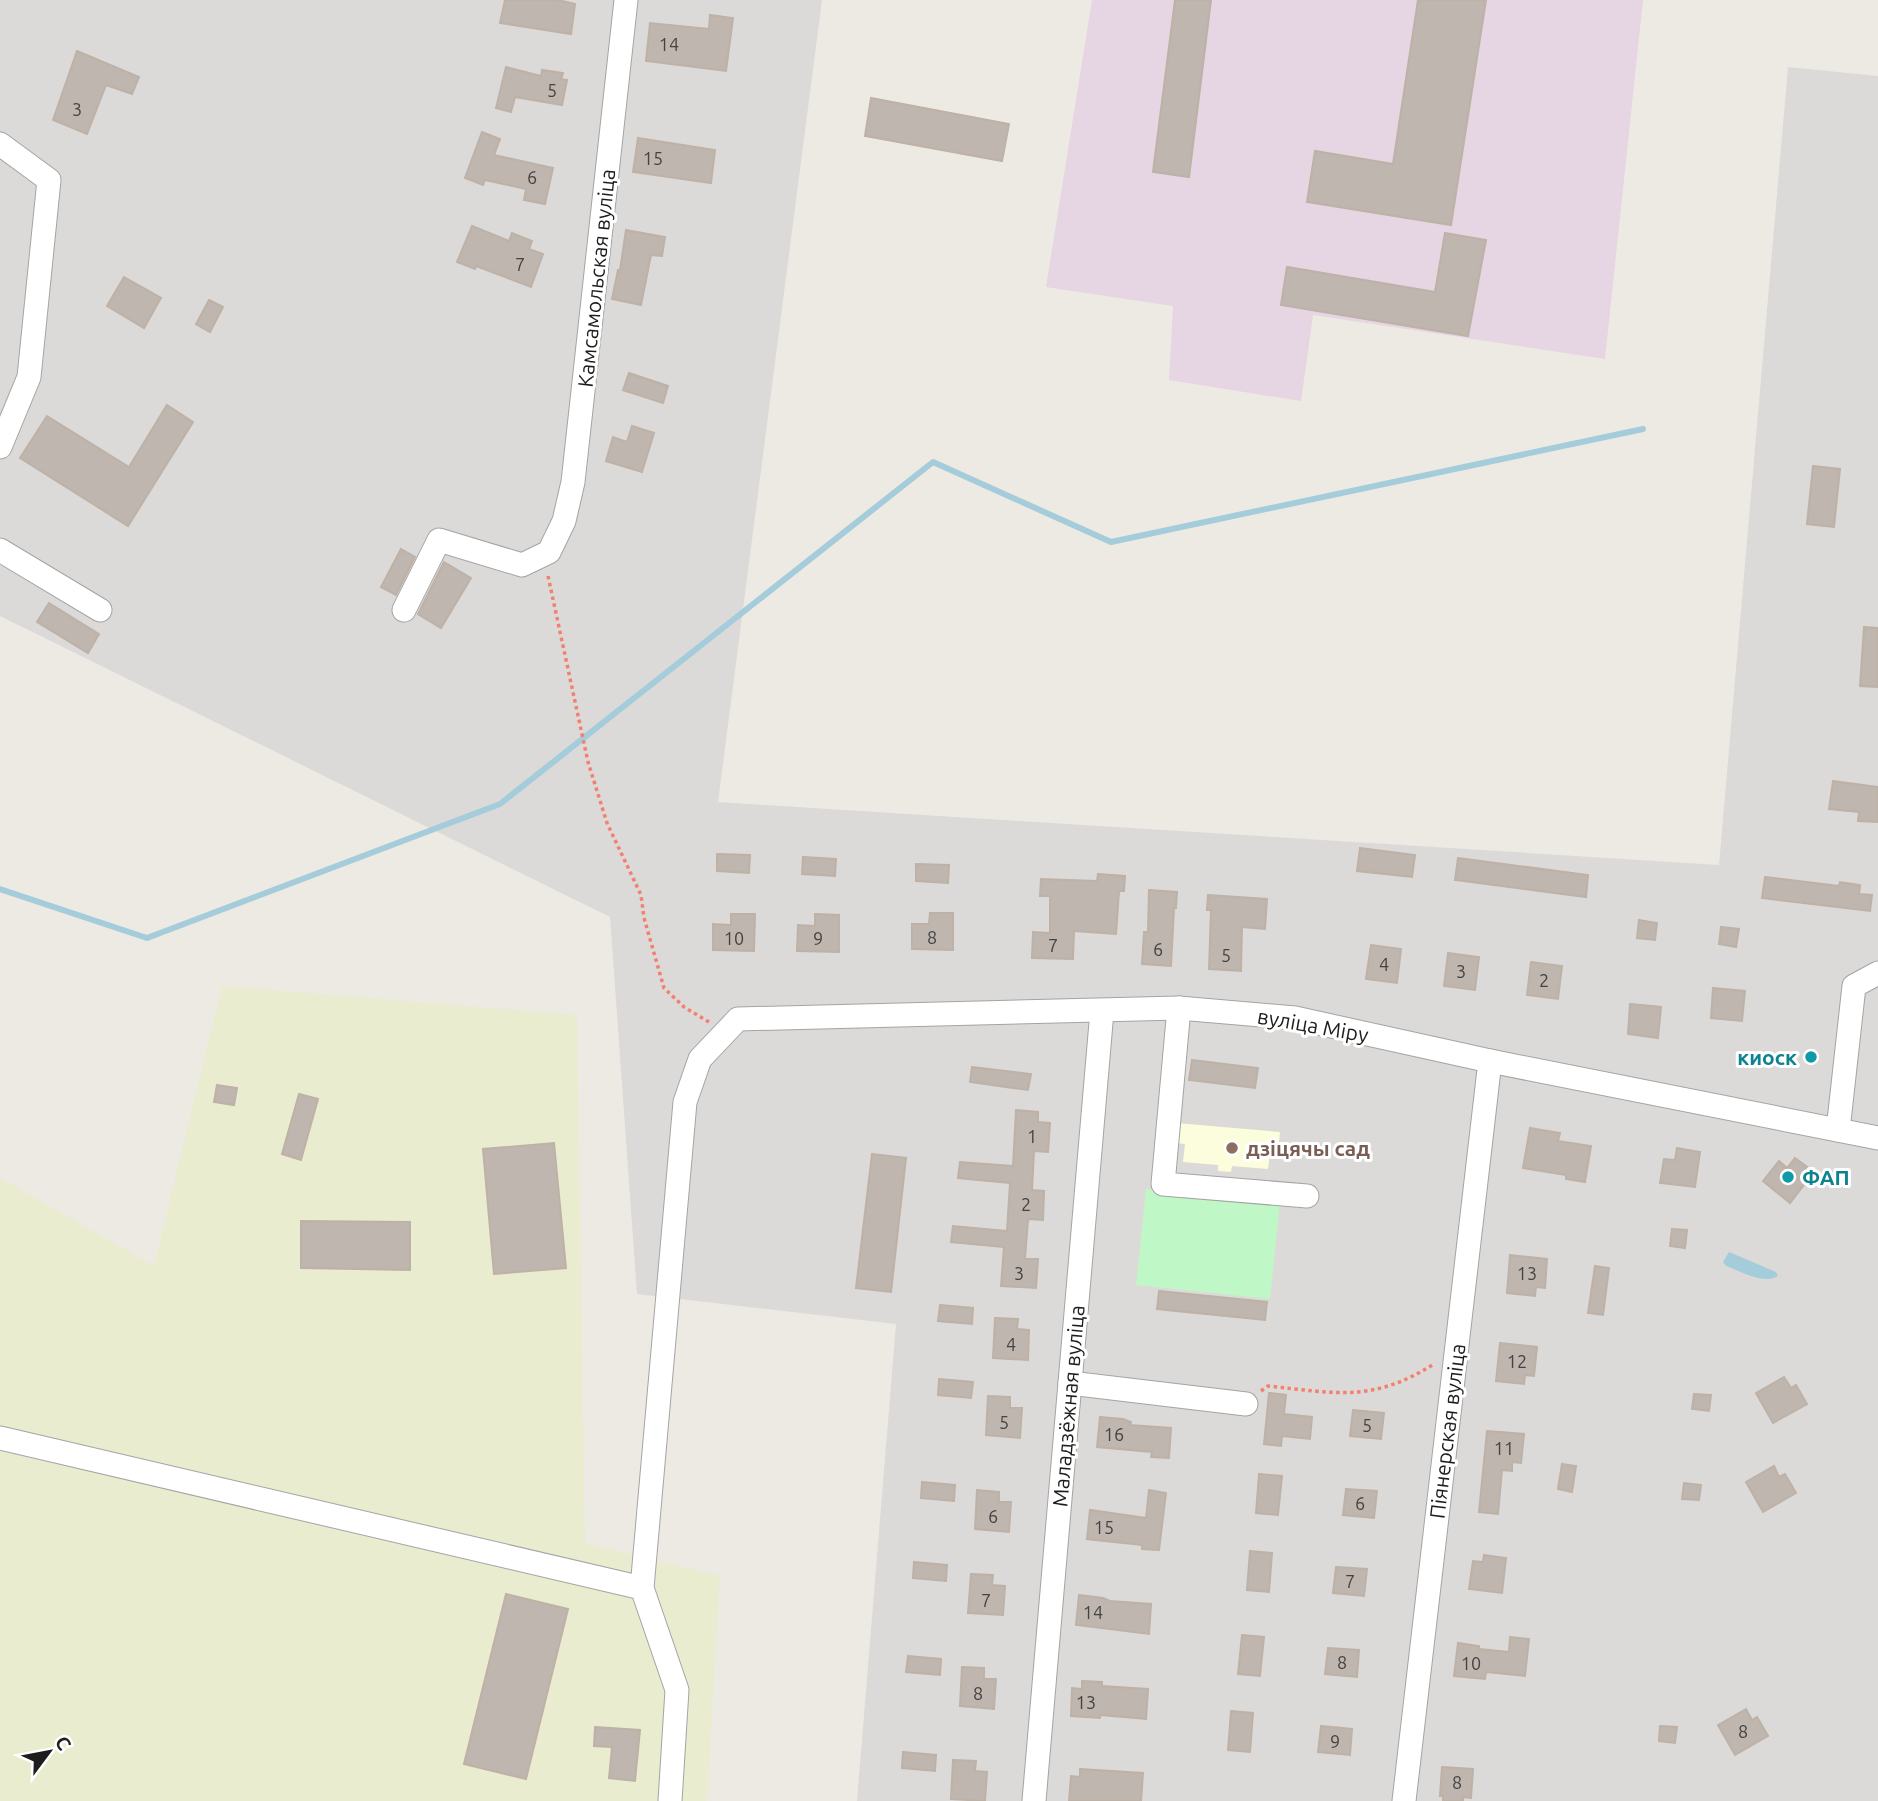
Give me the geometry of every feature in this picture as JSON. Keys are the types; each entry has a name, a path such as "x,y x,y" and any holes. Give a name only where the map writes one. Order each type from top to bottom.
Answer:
{"street":[{"name":"Камсамольская вуліца","path":"549,552 564,521 573,482 626,0"},
{"path":"0,144 49,180 29,377 0,447"},
{"path":"404,610 439,540 522,565 549,552"},
{"path":"0,550 100,610"},
{"path":"1838,1130 1854,986 1878,973"},
{"path":"1179,1008 1163,1184 1307,1196"},
{"name":"вуліца Міру","path":"732,1025 1179,1008 1295,1018 1490,1061 1878,1138"},
{"name":"Маладзёжная вуліца","path":"1034,1801 1102,1011"},
{"path":"670,1801 677,1690 642,1588 685,1102 700,1059 732,1025"},
{"name":"Піянерская вуліца","path":"1404,1801 1490,1061"},
{"path":"1070,1383 1246,1404"},
{"path":"0,1438 642,1588"}],"path":[{"path":"549,552 548,574 586,752 607,823 640,895 664,988 684,1007 732,1025"},
{"path":"1246,1404 1268,1386 1345,1394 1370,1392 1416,1375 1457,1345"}],"shaded area":[{"path":"0,0 822,0 718,802 1719,865 1788,67 1878,76 1878,1801 857,1801 896,1324 637,1294 610,917 0,616"},
{"path":"1092,0 1643,0 1605,359 1313,315 1301,401 1169,380 1173,306 1046,287"},
{"path":"222,986 577,1015 585,1543 720,1576 707,1801 0,1801 0,1178 154,1266"},
{"name":"дзіцячы сад","path":"1176,1123 1280,1132 1278,1153 1270,1152 1268,1169 1232,1166 1231,1172 1218,1171 1218,1165 1183,1162 1185,1144 1174,1143"}],"green space":[{"path":"1146,1189 1280,1203 1270,1299 1136,1285"}],"water":[{"path":"1729,1252 1776,1272 1778,1276 1759,1278 1726,1266 1723,1262"}],"building":[{"path":"505,0 558,0 575,4 571,34 500,23"},
{"path":"1175,0 1211,0 1189,177 1153,172"},
{"path":"1418,0 1486,0 1451,225 1307,202 1315,151 1393,164"},
{"path":"710,15 733,18 726,71 646,61 650,23 709,29"},
{"path":"77,51 139,77 132,94 106,85 87,134 53,120"},
{"path":"506,67 541,76 542,70 563,73 561,79 567,80 562,105 515,97 511,112 496,108"},
{"path":"871,98 1009,124 1002,161 865,136"},
{"path":"482,132 500,139 494,155 553,168 545,204 524,200 526,189 485,180 483,185 465,178"},
{"path":"638,138 715,150 711,183 633,172"},
{"path":"472,226 509,241 512,233 532,241 529,249 543,254 531,287 476,266 475,269 457,262"},
{"path":"626,230 665,237 662,256 651,255 641,305 612,299"},
{"path":"1445,233 1486,240 1468,336 1281,305 1287,267 1435,292"},
{"path":"124,277 161,298 144,328 107,306"},
{"path":"209,300 223,307 210,332 196,324"},
{"path":"629,373 668,386 663,403 623,390"},
{"path":"167,405 193,422 128,526 20,458 47,416 129,467"},
{"path":"632,426 654,433 642,472 606,461 613,437 627,442"},
{"path":"1813,466 1840,469 1834,527 1807,524"},
{"path":"401,549 415,557 396,595 381,587"},
{"path":"444,562 471,578 441,628 418,614"},
{"path":"49,603 99,634 88,653 37,622"},
{"path":"1864,627 1878,628 1878,687 1860,686"},
{"path":"1833,781 1878,787 1878,822 1858,821 1859,812 1829,809"},
{"path":"1360,848 1415,855 1412,877 1357,871"},
{"path":"717,854 750,855 749,873 717,871"},
{"path":"803,857 836,859 835,876 802,874"},
{"path":"1458,858 1588,875 1586,897 1455,880"},
{"path":"916,864 949,865 948,883 916,881"},
{"path":"1098,874 1125,876 1124,891 1119,891 1116,934 1074,931 1073,959 1032,958 1033,932 1050,933 1050,896 1040,896 1041,879 1097,881"},
{"path":"1765,877 1839,886 1840,882 1860,885 1859,894 1872,895 1870,911 1762,898"},
{"path":"1149,890 1177,892 1171,966 1142,964 1144,932 1148,932"},
{"path":"1208,895 1267,899 1265,929 1242,927 1241,971 1209,969 1211,910 1207,910"},
{"path":"930,913 953,913 953,950 912,949 912,924 929,924"},
{"path":"731,914 755,914 754,951 713,950 713,924 731,925"},
{"path":"815,914 839,915 839,952 797,951 798,925 815,926"},
{"path":"1639,920 1657,923 1655,940 1637,938"},
{"path":"1721,927 1739,929 1736,947 1719,944"},
{"path":"1371,945 1401,949 1397,983 1366,979"},
{"path":"1448,953 1479,957 1475,990 1444,986"},
{"path":"1531,962 1562,966 1558,999 1527,995"},
{"path":"1713,988 1745,991 1742,1021 1711,1018"},
{"path":"1630,1004 1661,1007 1658,1038 1628,1034"},
{"path":"1192,1060 1258,1068 1255,1088 1189,1080"},
{"path":"972,1067 1031,1074 1028,1090 970,1082"},
{"path":"217,1085 237,1088 234,1105 214,1102"},
{"path":"299,1094 318,1099 301,1160 282,1154"},
{"path":"1016,1110 1038,1112 1038,1122 1050,1123 1048,1152 1034,1151 1032,1190 1044,1191 1043,1220 1028,1219 1025,1259 1038,1259 1036,1288 1001,1286 1004,1247 951,1242 953,1226 1007,1231 1010,1183 958,1178 960,1162 1013,1166"},
{"path":"1530,1128 1560,1133 1558,1141 1591,1146 1585,1182 1566,1179 1566,1175 1523,1168"},
{"path":"554,1143 566,1268 494,1274 483,1149"},
{"path":"1677,1148 1700,1152 1695,1187 1660,1183 1664,1159 1675,1160"},
{"path":"872,1154 906,1158 891,1292 856,1288"},
{"name":"ФАП","path":"1795,1158 1814,1172 1790,1203 1763,1181 1779,1161 1787,1168"},
{"path":"301,1221 410,1222 410,1270 301,1268"},
{"path":"1672,1229 1687,1230 1685,1248 1670,1246"},
{"path":"1510,1255 1547,1259 1545,1288 1536,1287 1535,1296 1507,1293"},
{"path":"1595,1266 1609,1268 1603,1315 1588,1313"},
{"path":"1159,1291 1267,1302 1265,1320 1157,1309"},
{"path":"940,1305 973,1308 972,1324 938,1321"},
{"path":"995,1318 1018,1319 1017,1329 1029,1330 1028,1360 993,1358"},
{"path":"1500,1343 1537,1347 1534,1376 1525,1375 1524,1384 1496,1381"},
{"path":"1784,1377 1791,1388 1796,1385 1807,1404 1773,1423 1756,1393"},
{"path":"939,1379 973,1382 971,1398 938,1395"},
{"path":"1269,1393 1286,1395 1284,1414 1312,1417 1310,1439 1282,1436 1281,1446 1264,1444"},
{"path":"1694,1394 1711,1395 1709,1411 1692,1409"},
{"path":"988,1396 1010,1397 1010,1408 1022,1408 1020,1438 986,1435"},
{"path":"1353,1410 1384,1413 1381,1439 1350,1436"},
{"path":"1100,1417 1123,1419 1131,1422 1130,1425 1171,1428 1169,1458 1151,1457 1152,1452 1097,1447"},
{"path":"1487,1431 1524,1434 1521,1463 1512,1462 1512,1471 1502,1470 1498,1514 1479,1512"},
{"path":"1562,1464 1576,1466 1572,1492 1558,1489"},
{"path":"1774,1466 1779,1477 1785,1474 1796,1493 1763,1512 1746,1482"},
{"path":"1259,1474 1282,1476 1278,1515 1256,1513"},
{"path":"922,1482 955,1485 954,1501 921,1498"},
{"path":"1684,1483 1701,1485 1699,1500 1682,1499"},
{"path":"1346,1489 1377,1491 1374,1518 1343,1515"},
{"path":"977,1490 999,1492 999,1502 1011,1502 1009,1532 975,1529"},
{"path":"1149,1490 1166,1493 1159,1550 1142,1549 1142,1545 1087,1539 1090,1510 1146,1518"},
{"path":"1250,1551 1272,1553 1269,1592 1247,1590"},
{"path":"1484,1555 1506,1558 1502,1593 1469,1589 1473,1561 1483,1562"},
{"path":"914,1562 947,1565 946,1581 913,1578"},
{"path":"1336,1567 1367,1569 1364,1596 1333,1593"},
{"path":"971,1574 993,1575 992,1585 1005,1586 1003,1615 968,1613"},
{"path":"506,1594 568,1609 526,1779 464,1764"},
{"path":"1079,1595 1110,1601 1151,1604 1149,1634 1076,1625"},
{"path":"1242,1635 1264,1637 1260,1676 1238,1674"},
{"path":"1510,1637 1529,1639 1525,1676 1486,1672 1485,1679 1454,1676 1458,1643 1479,1646 1479,1649 1509,1652"},
{"path":"1328,1648 1359,1650 1357,1677 1325,1674"},
{"path":"908,1656 941,1659 940,1675 906,1672"},
{"path":"962,1667 984,1668 984,1679 996,1679 994,1709 960,1706"},
{"path":"1082,1681 1102,1682 1102,1686 1148,1689 1146,1719 1100,1715 1100,1718 1071,1716 1072,1688 1082,1689"},
{"path":"1746,1709 1752,1720 1757,1717 1768,1736 1735,1755 1718,1725"},
{"path":"1231,1711 1253,1713 1250,1752 1228,1750"},
{"path":"1321,1726 1352,1729 1350,1755 1318,1752"},
{"path":"1660,1726 1677,1727 1675,1743 1659,1741"},
{"path":"595,1727 640,1730 635,1781 609,1778 612,1747 594,1746"},
{"path":"903,1752 936,1755 935,1771 902,1768"},
{"path":"953,1760 976,1761 975,1771 987,1772 985,1801 951,1799"},
{"path":"1442,1767 1473,1769 1471,1798 1463,1797 1463,1801 1443,1801 1443,1796 1440,1796"},
{"path":"1080,1769 1143,1773 1141,1801 1069,1801 1071,1776 1080,1777"}],"waterway":[{"path":"0,889 147,938 500,804 933,462 1111,542 1643,429"}],"place":[{"name":"киоск","path":"1811,1057"},
{"name":"дзіцячы сад","path":"1232,1148"},
{"name":"ФАП","path":"1788,1177"}]}
